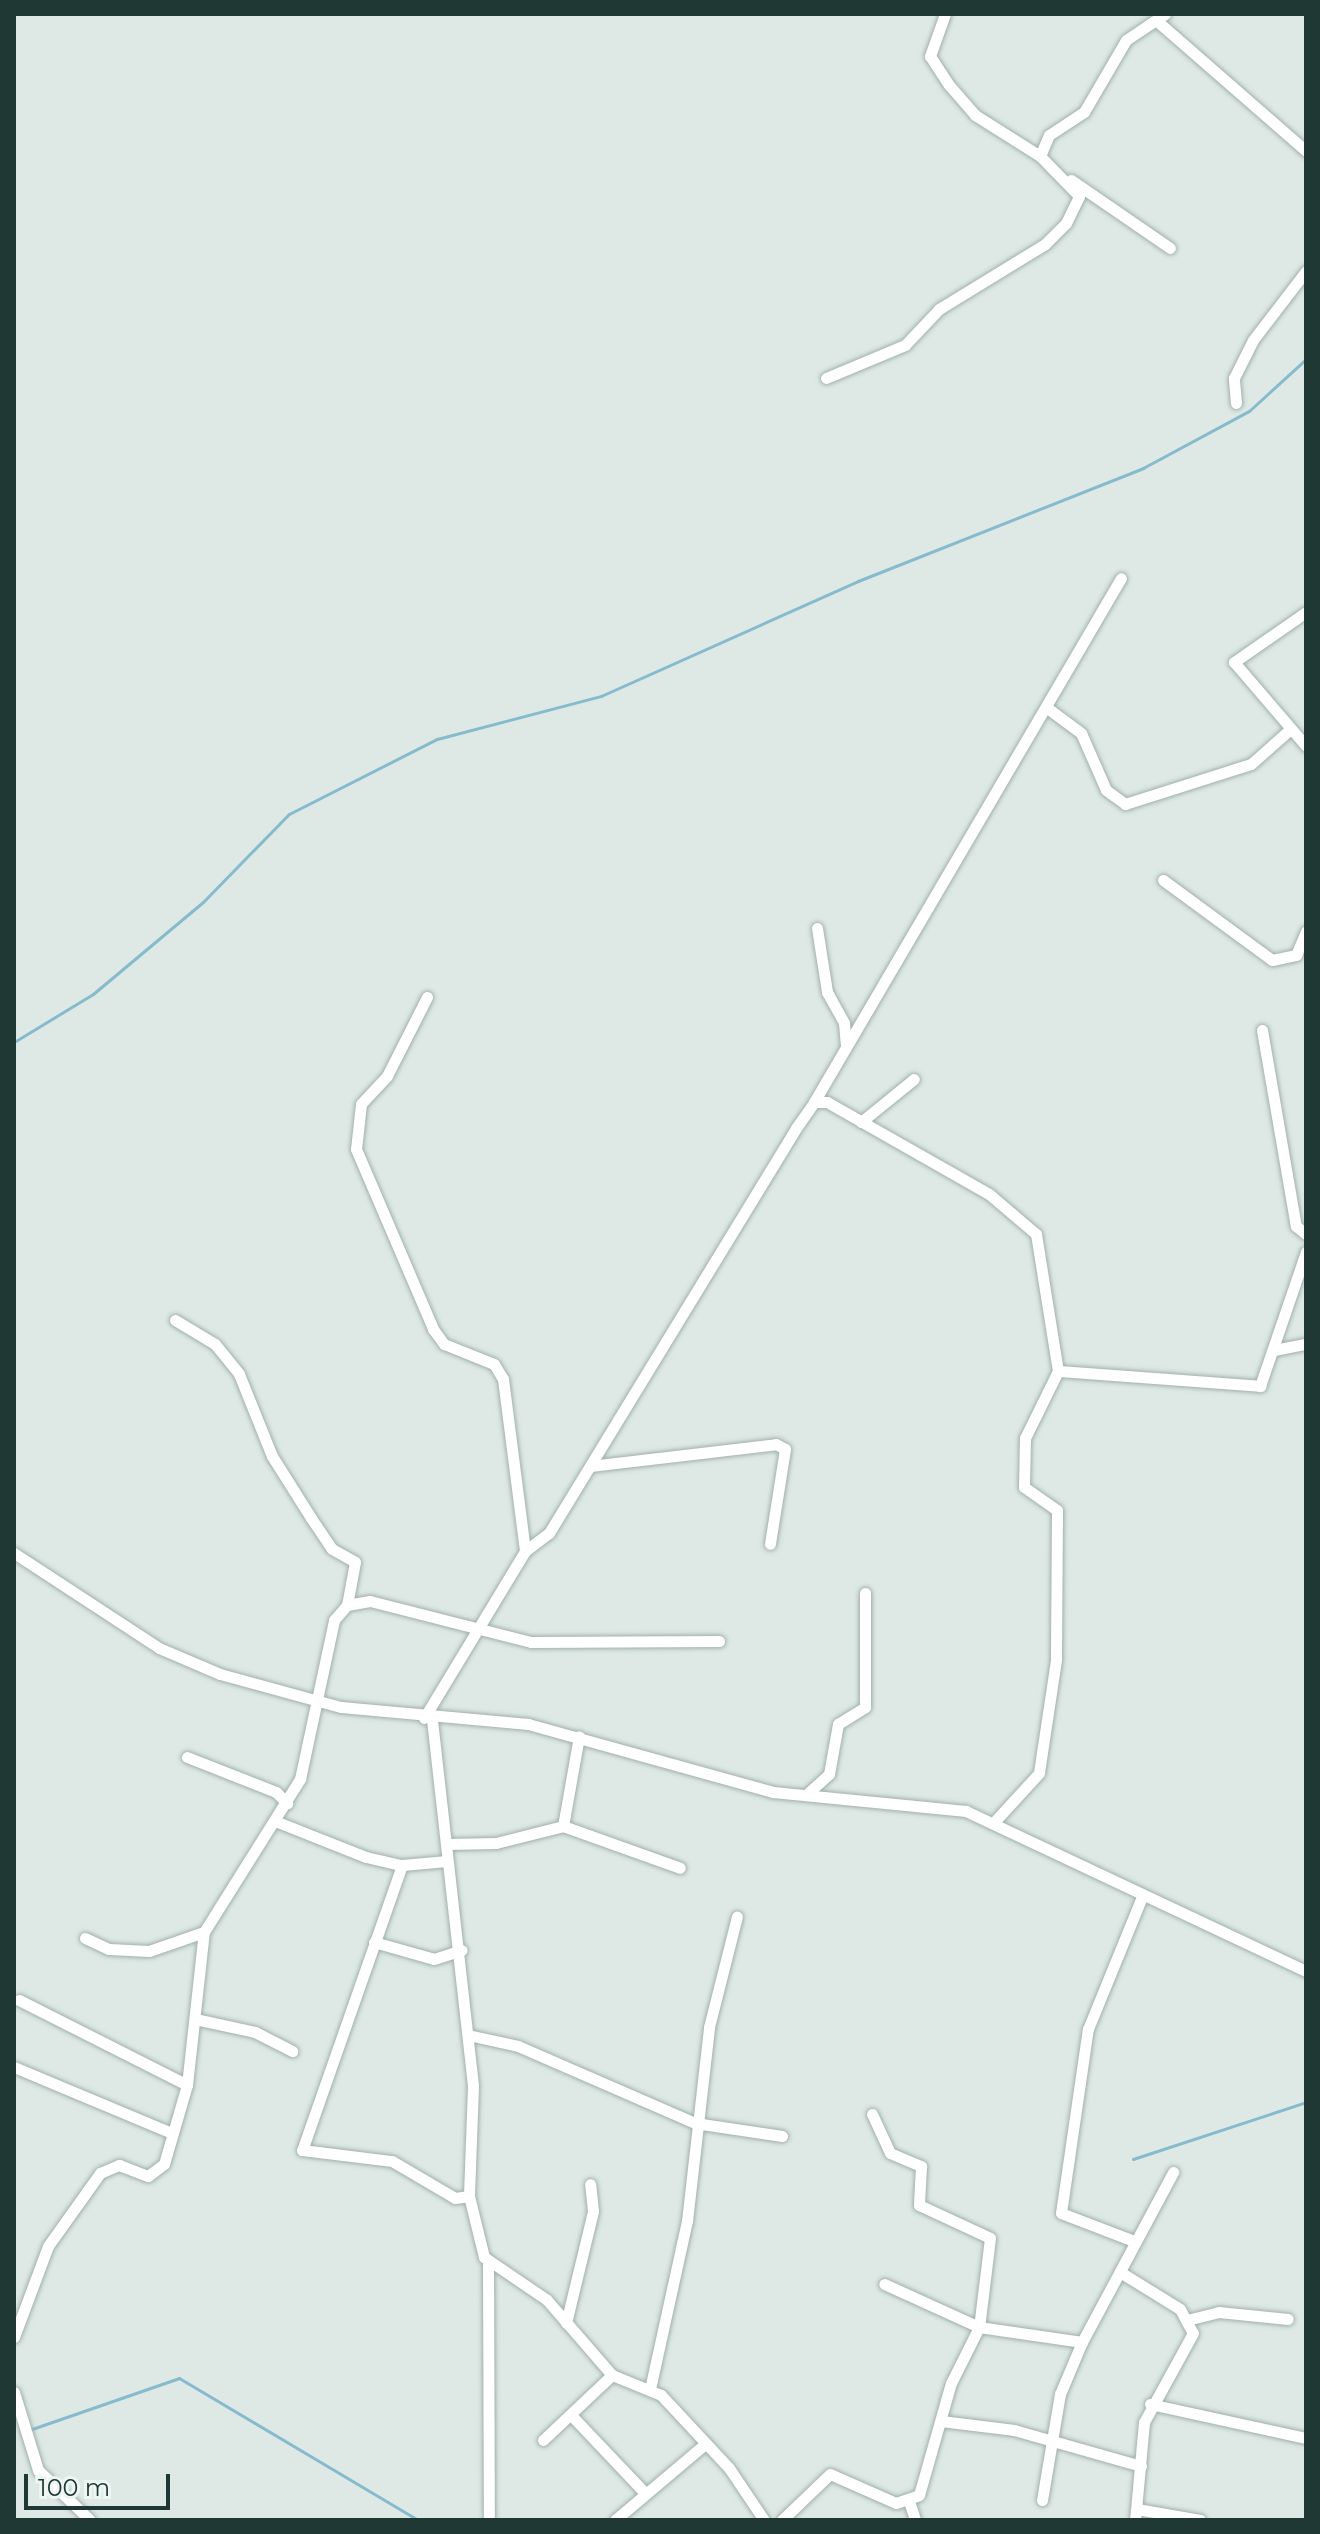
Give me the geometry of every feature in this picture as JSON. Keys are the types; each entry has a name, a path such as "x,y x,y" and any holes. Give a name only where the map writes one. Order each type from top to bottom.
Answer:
{"street":[{"path":"945,14 930,56 949,85 975,115 1040,156 1170,248"},
{"path":"1040,156 1049,135 1084,112 1126,40 1161,17 1306,151"},
{"path":"826,378 905,345 939,309 1045,244 1079,196 1071,180"},
{"path":"1236,403 1234,378 1253,340 1306,271"},
{"path":"489,2520 488,2263 469,2196 468,2035 462,1950 428,1719 525,1551 549,1533 814,1102 1121,578"},
{"path":"1306,612 1234,662 1287,732 1306,746"},
{"path":"1046,707 1081,733 1106,790 1125,804 1251,764 1287,732"},
{"path":"1163,880 1272,960 1296,955 1306,931"},
{"path":"817,928 827,992 844,1023 846,1044"},
{"path":"427,997 387,1076 361,1104 356,1149 433,1329 444,1344 494,1364 503,1379 525,1551"},
{"path":"1262,1030 1296,1226 1306,1234"},
{"path":"861,1122 914,1079"},
{"path":"814,1102 861,1122 989,1194 1032,1227 1058,1371 1025,1438 1024,1487 1057,1510 1056,1660 1045,1756 995,1821"},
{"path":"1058,1371 1260,1386 1306,1252"},
{"path":"14,2337 48,2246 100,2173 114,2165 157,2173 187,2085 204,1932 300,1779 334,1620 347,1605 355,1562 332,1549 272,1456 239,1374 215,1344 175,1320"},
{"path":"1274,1350 1306,1344"},
{"path":"590,1466 776,1444 785,1449 770,1544"},
{"path":"14,1553 191,1663 316,1700 428,1719 528,1724 773,1792 808,1793 995,1821 1141,1899 1306,1971"},
{"path":"808,1793 829,1774 838,1724 865,1707 865,1593"},
{"path":"347,1605 370,1601 531,1642 719,1641"},
{"path":"563,1826 579,1736"},
{"path":"187,1757 276,1792 287,1803"},
{"path":"275,1821 402,1865 447,1861"},
{"path":"446,1844 496,1843 563,1826 680,1868"},
{"path":"402,1865 302,2150 392,2161 455,2198 469,2196"},
{"path":"1114,1970 1141,1899"},
{"path":"1134,2241 1061,2213 1088,2029 1141,1899"},
{"path":"650,2389 687,2221 695,2123 737,1916"},
{"path":"85,1938 109,1949 149,1951 204,1932"},
{"path":"374,1942 434,1959 462,1950"},
{"path":"19,2000 187,2085"},
{"path":"195,2019 255,2032 292,2051"},
{"path":"468,2035 518,2046 695,2123 782,2136"},
{"path":"14,2067 172,2133"},
{"path":"782,2520 830,2474 909,2501 919,2495 941,2421 979,2327 990,2238 919,2205 921,2166 890,2153 872,2114"},
{"path":"1042,2500 1060,2394 1082,2342 1173,2172"},
{"path":"566,2323 593,2211 590,2184"},
{"path":"488,2263 517,2277 566,2323 612,2375 650,2389 706,2443 764,2520"},
{"path":"1120,2272 1191,2319 1219,2312 1262,2322 1288,2319"},
{"path":"884,2284 979,2327 1082,2342"},
{"path":"1191,2319 1193,2333 1150,2404 1136,2514 1200,2520"},
{"path":"543,2440 612,2375"},
{"path":"14,2392 38,2470 90,2520"},
{"path":"1150,2404 1306,2438"},
{"path":"571,2415 645,2493"},
{"path":"941,2421 1052,2441 1141,2466"},
{"path":"615,2520 706,2443"},
{"path":"909,2501 915,2520"}],"waterway":[{"path":"14,1042 93,994 203,902 289,814 437,739 601,696 858,581 1143,468 1249,411 1306,359"},
{"path":"1133,2159 1306,2102"},
{"path":"29,2430 179,2378 418,2520"}]}
